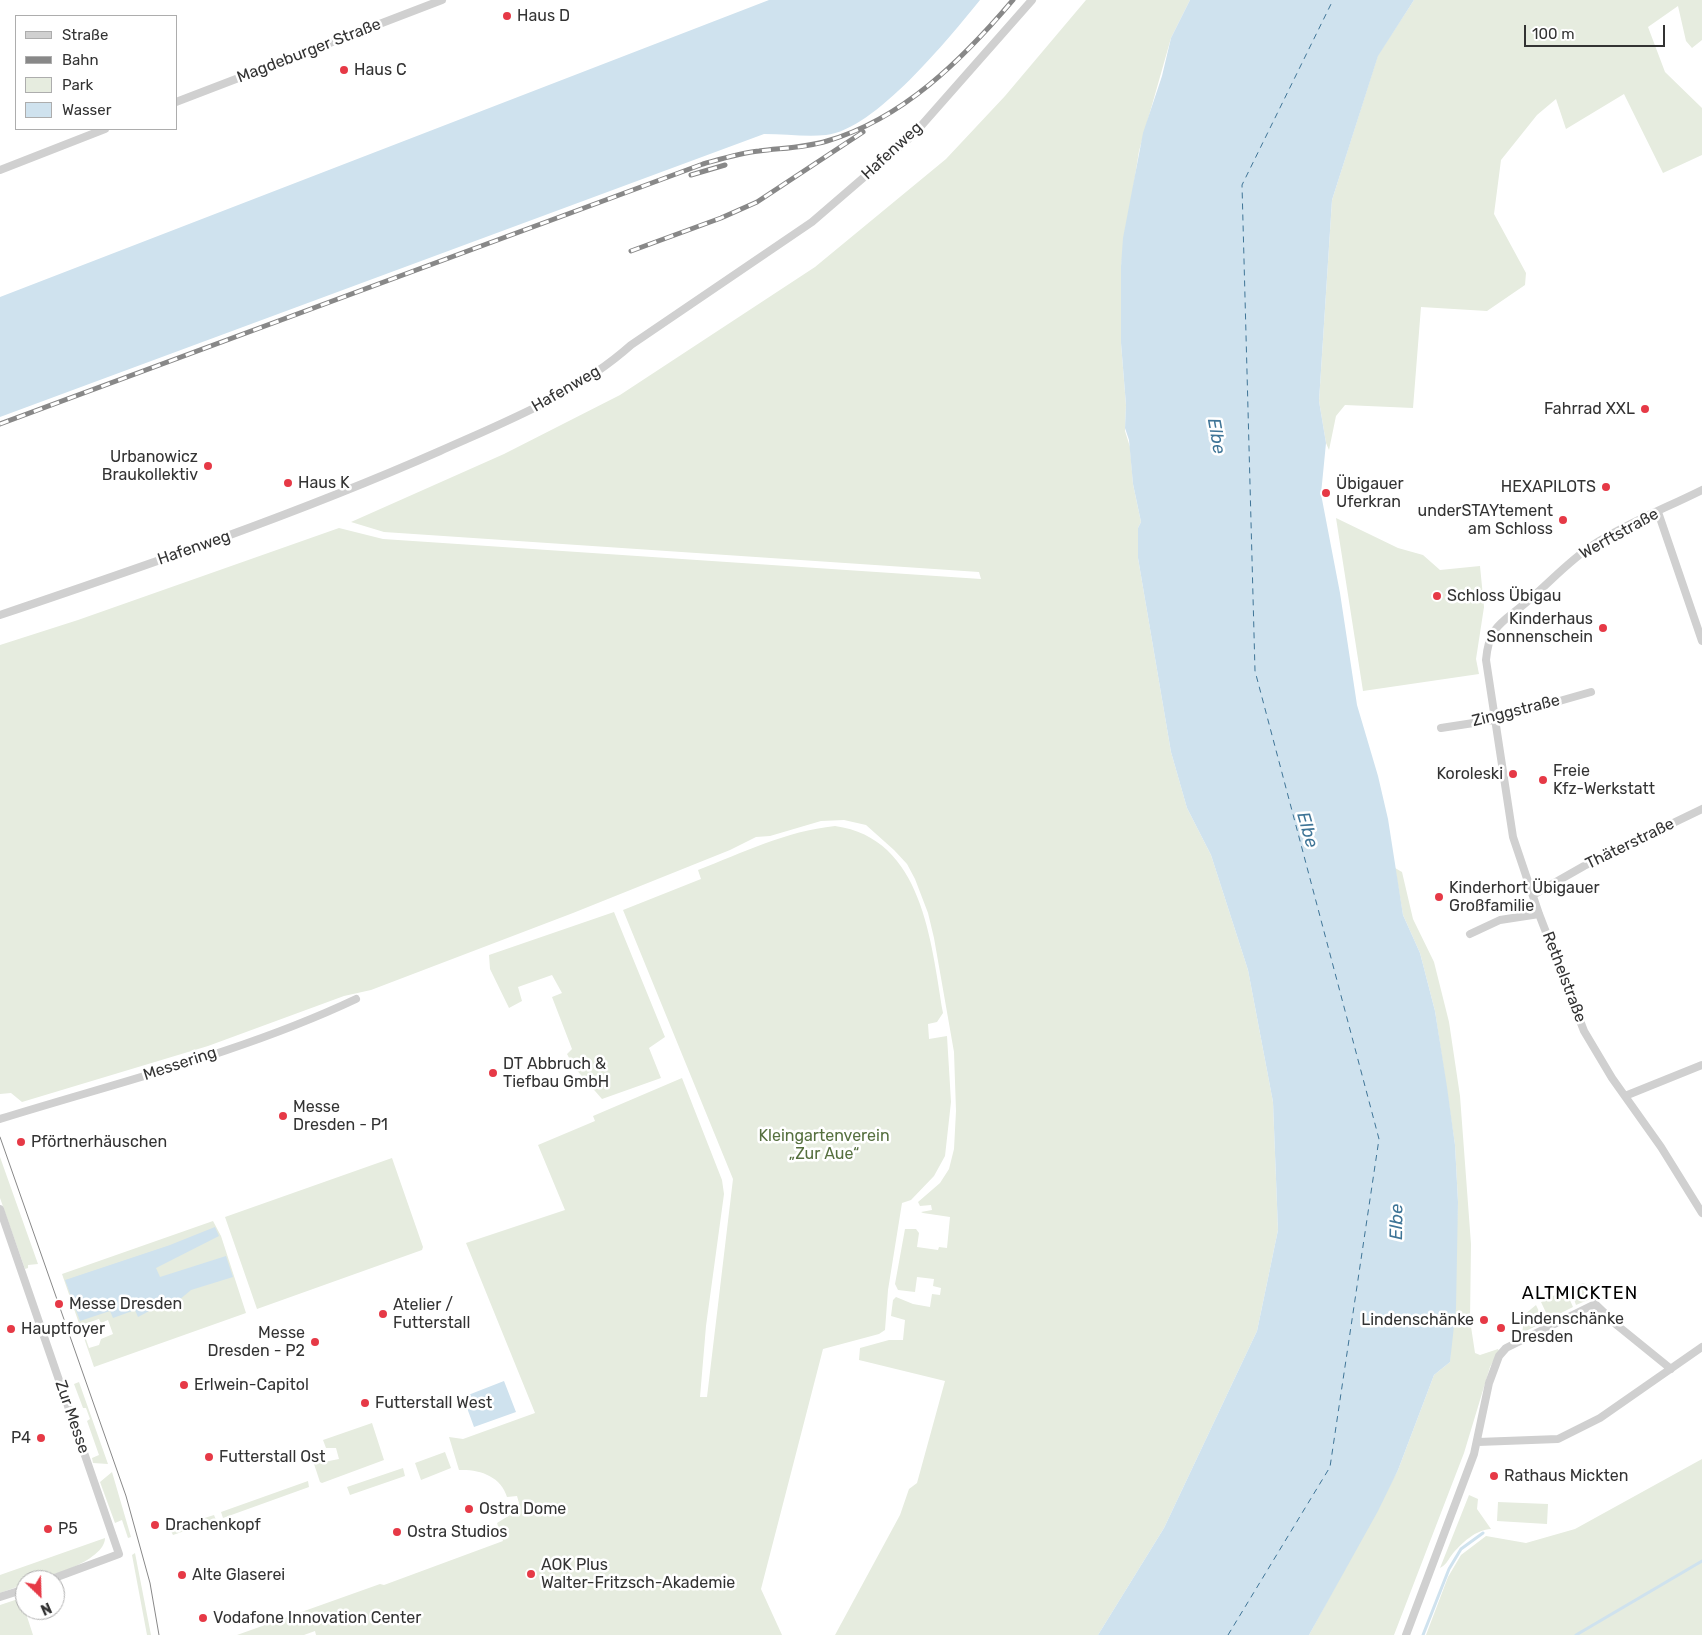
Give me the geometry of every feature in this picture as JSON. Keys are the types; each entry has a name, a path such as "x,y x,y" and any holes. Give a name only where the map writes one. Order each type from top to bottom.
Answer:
{"street":[{"name":"Magdeburger Straße","path":"178,101 442,0"},
{"name":"Hafenweg","path":"0,615 281,518 496,427 579,385 610,364 631,345 812,222 913,135 1032,0"},
{"path":"0,170 103,130"},
{"name":"Werftstraße","path":"1496,626 1528,601 1576,557 1594,544 1702,490"},
{"path":"1658,512 1702,641"},
{"name":"Rethelstraße","path":"1496,626 1487,642 1486,660 1493,720 1513,837 1539,914 1584,1031 1702,1213"},
{"name":"Zinggstraße","path":"1441,728 1493,720 1590,692"},
{"name":"Thäterstraße","path":"1533,895 1601,858 1702,809"},
{"path":"1470,934 1500,920 1539,914"},
{"name":"Messering","path":"0,1119 224,1050 320,1015 356,999"},
{"path":"1625,1096 1702,1065"},
{"name":"Zur Messe","path":"0,1209 119,1554 65,1574"},
{"path":"1406,1635 1478,1442 1489,1383 1499,1356 1506,1348 1595,1304 1618,1326 1671,1369"},
{"path":"1478,1442 1558,1439 1600,1418 1702,1347"},
{"path":"0,1598 15,1593"}],"green space":[{"path":"1086,0 1190,0 1171,38 1139,151 1121,266 1121,343 1126,405 1125,431 1130,447 1133,484 1141,522 1138,528 1138,558 1171,752 1187,808 1211,855 1248,970 1273,1102 1278,1230 1257,1331 1164,1528 1098,1635 835,1635 900,1515 909,1489 917,1483 945,1381 859,1360 860,1348 889,1340 903,1340 905,1320 891,1316 893,1300 896,1297 913,1304 930,1307 932,1294 940,1295 941,1288 933,1286 934,1279 917,1277 915,1292 898,1290 895,1284 905,1229 916,1229 919,1233 917,1247 938,1250 939,1247 947,1248 950,1217 923,1213 921,1212 932,1210 931,1205 920,1206 918,1202 940,1183 949,1169 954,1149 956,1111 954,1052 934,938 928,913 907,864 866,825 844,820 821,821 770,836 756,837 730,850 573,913 371,990 344,996 208,1046 22,1102 11,1093 0,1094 0,645 78,620 339,528 383,539 981,579 979,572 384,532 351,522 504,454 620,395 815,267 946,159 1005,96"},
{"path":"1414,0 1702,0 1702,40 1692,48 1686,41 1678,6 1648,27 1665,72 1702,108 1702,155 1663,173 1624,94 1566,129 1556,99 1537,115 1501,160 1494,214 1526,273 1525,285 1487,311 1421,307 1413,408 1345,405 1336,416 1329,450 1326,443 1319,401 1332,200 1378,55"},
{"path":"1336,518 1398,548 1423,555 1440,570 1480,566 1484,607 1476,659 1479,674 1363,691"},
{"name":"Kleingartenverein „Zur Aue“","path":"835,826 864,835 887,850 905,872 917,897 927,926 943,1013 937,1022 928,1024 929,1039 947,1036 951,1102 945,1156 934,1176 911,1200 902,1203 888,1290 885,1330 879,1334 823,1349 761,1589 782,1635 316,1635 315,1631 304,1635 237,1635 380,1584 384,1585 503,1541 497,1523 510,1515 519,1503 517,1496 507,1497 500,1484 488,1475 474,1471 459,1470 449,1437 463,1439 535,1413 466,1243 565,1210 538,1145 595,1121 593,1116 682,1078 722,1180 724,1194 706,1326 700,1397 707,1397 733,1179 623,910 701,879 698,870 748,850 799,833"},
{"path":"1395,868 1402,872 1413,919 1434,962 1449,1022 1460,1096 1471,1244 1470,1320 1475,1353 1480,1355 1498,1349 1499,1351 1490,1367 1464,1453 1394,1635 1309,1635 1398,1470 1434,1375 1450,1362 1458,1202 1455,1145 1435,1011 1420,953 1403,915"},
{"path":"614,912 665,1037 649,1048 661,1078 602,1099 574,1067 567,1054 572,1049 552,997 562,993 552,975 518,987 522,1001 509,1008 490,969 489,955"},
{"path":"0,1157 38,1264 28,1265 28,1268 25,1269 0,1198"},
{"path":"392,1158 423,1247 422,1250 257,1309 225,1217"},
{"path":"213,1221 221,1236 246,1313 94,1367 62,1274","holes":["99,1319 101,1323 108,1320 113,1334 101,1339 99,1345 89,1348 81,1325"]},
{"path":"1583,1283 1590,1286 1595,1297 1576,1305 1570,1288"},
{"path":"1566,1291 1573,1307 1549,1319 1541,1302"},
{"path":"1536,1305 1544,1322 1522,1333 1525,1314"},
{"path":"79,1382 108,1464 93,1463 92,1458 99,1455 87,1421 90,1419 86,1408 83,1408 74,1384"},
{"path":"372,1423 384,1460 322,1483 320,1482 314,1464 339,1459 336,1448 326,1448 323,1440"},
{"path":"445,1452 451,1468 421,1480 415,1463"},
{"path":"1702,1459 1702,1635 1426,1635 1448,1577 1461,1555 1486,1536 1526,1543 1575,1529"},
{"path":"403,1468 405,1476 350,1495 347,1487"},
{"path":"112,1472 131,1537 128,1538 122,1520 115,1523 100,1482"},
{"path":"308,1481 309,1487 223,1518 221,1512"},
{"path":"1469,1495 1478,1499 1477,1509 1491,1529 1480,1531 1470,1538 1440,1568"},
{"path":"1498,1502 1548,1504 1547,1524 1497,1521"},
{"path":"214,1515 216,1520 173,1535 170,1529"},
{"path":"105,1538 102,1546 95,1554 65,1571 15,1570 15,1588 0,1593 0,1575"},
{"path":"135,1553 151,1635 147,1635 132,1555"},
{"path":"15,1600 15,1620 28,1620 33,1635 0,1635 0,1605"}],"water":[{"path":"769,0 980,0 910,80 866,117 845,129 818,136 764,134 0,417 0,297"},
{"name":"Elbe","path":"1190,0 1414,0 1378,56 1332,200 1319,401 1326,443 1321,494 1340,593 1357,705 1378,776 1388,819 1403,915 1420,953 1435,1011 1455,1145 1458,1202 1456,1308 1450,1362 1434,1375 1398,1470 1378,1511 1309,1635 1098,1635 1164,1528 1257,1331 1278,1230 1273,1102 1248,970 1211,855 1187,808 1171,752 1138,558 1138,528 1141,522 1133,484 1129,440 1125,428 1126,405 1121,343 1123,238 1143,133 1162,76 1171,38"},
{"path":"215,1227 219,1236 156,1268 160,1277 226,1256 233,1277 191,1290 179,1300 153,1309 138,1317 135,1310 113,1318 110,1311 80,1321 65,1280 170,1245"},
{"path":"504,1381 516,1412 474,1427 463,1397"}],"waterway":[{"path":"1423,1635 1449,1569 1461,1549 1483,1533"},
{"path":"1576,1635 1702,1561"}],"ferry route":[{"path":"1228,1635 1330,1467 1379,1139 1255,671 1242,185 1333,0"}],"tram line":[{"path":"0,1137 126,1496 150,1583 159,1635"}],"railway":[{"path":"0,424 703,164 745,153 818,143 855,131 881,118 930,84 974,44 1013,0"},
{"path":"631,251 721,218 757,202 863,132"},
{"path":"691,175 725,165"}],"place":[{"name":"Haus D","path":"507,16"},
{"name":"Haus C","path":"344,70"},
{"name":"Fahrrad XXL","path":"1645,409"},
{"name":"Urbanowicz Braukollektiv","path":"208,466"},
{"name":"Haus K","path":"288,483"},
{"name":"HEXAPILOTS","path":"1606,487"},
{"name":"Übigauer Uferkran","path":"1326,493"},
{"name":"underSTAYtement am Schloss","path":"1563,520"},
{"name":"Schloss Übigau","path":"1437,596"},
{"name":"Kinderhaus Sonnenschein","path":"1603,628"},
{"name":"Koroleski","path":"1513,774"},
{"name":"Freie Kfz-Werkstatt","path":"1543,780"},
{"name":"Kinderhort Übigauer Großfamilie","path":"1439,897"},
{"name":"DT Abbruch & Tiefbau GmbH","path":"493,1073"},
{"name":"Messe Dresden - P1","path":"283,1116"},
{"name":"Pförtnerhäuschen","path":"21,1142"},
{"name":"Messe Dresden","path":"59,1304"},
{"name":"Atelier / Futterstall","path":"383,1314"},
{"name":"Lindenschänke","path":"1484,1320"},
{"name":"Lindenschänke Dresden","path":"1501,1328"},
{"name":"Hauptfoyer","path":"11,1329"},
{"name":"Messe Dresden - P2","path":"315,1342"},
{"name":"Erlwein-Capitol","path":"184,1385"},
{"name":"Futterstall West","path":"365,1403"},
{"name":"P4","path":"41,1438"},
{"name":"Futterstall Ost","path":"209,1457"},
{"name":"Rathaus Mickten","path":"1494,1476"},
{"name":"Ostra Dome","path":"469,1509"},
{"name":"Drachenkopf","path":"155,1525"},
{"name":"P5","path":"48,1529"},
{"name":"Ostra Studios","path":"397,1532"},
{"name":"AOK Plus Walter-Fritzsch-Akademie","path":"531,1574"},
{"name":"Alte Glaserei","path":"182,1575"},
{"name":"Vodafone Innovation Center","path":"203,1618"}],"district":[{"name":"ALTMICKTEN","path":"1580,1294"}]}
